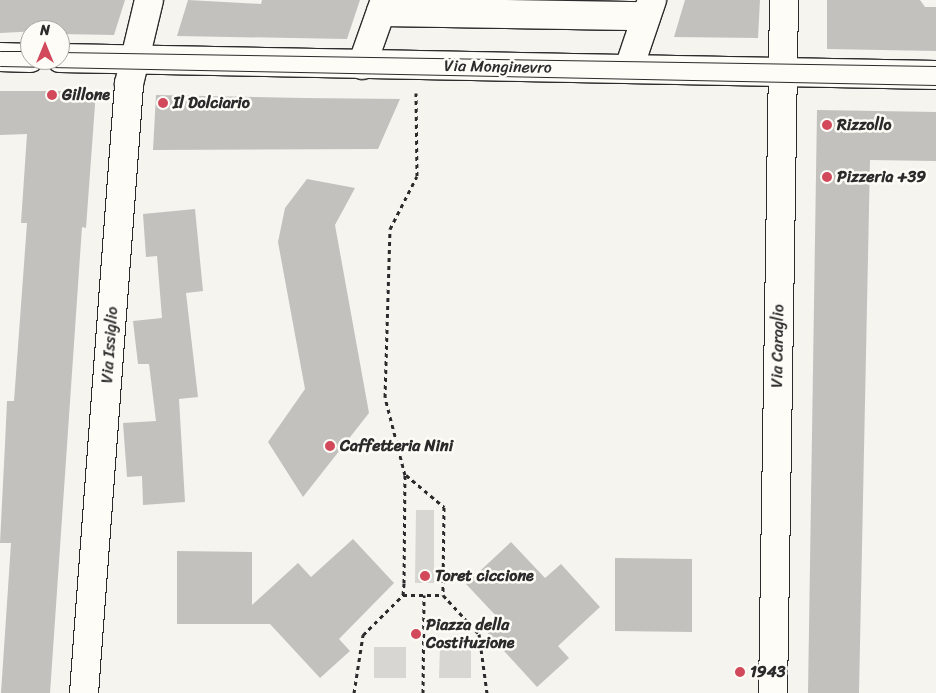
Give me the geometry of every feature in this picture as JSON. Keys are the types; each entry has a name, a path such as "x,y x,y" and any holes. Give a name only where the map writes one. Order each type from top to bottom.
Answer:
{"street":[{"name":"Via Issiglio","path":"84,693 132,60 149,0"},
{"name":"Via Caraglio","path":"773,693 784,0"},
{"path":"362,65 383,6 649,8 629,68"},
{"path":"0,57 20,58"},
{"name":"Via Monginevro","path":"70,58 936,75"}],"path":[{"path":"354,693 363,635 403,595 405,475 385,397 390,228 417,176 416,89"},
{"path":"405,475 444,507 443,595 479,634 487,693"},
{"path":"403,595 443,595"},
{"path":"423,693 424,595"}],"shaded area":[{"path":"416,510 434,510 434,583 415,583"},
{"path":"374,647 406,647 406,678 374,678"},
{"path":"440,647 471,647 471,678 439,678"}],"building":[{"path":"0,0 125,0 114,35 70,34 70,20 20,20 20,32 0,33"},
{"path":"188,0 261,4 262,0 360,0 347,39 177,36"},
{"path":"685,0 760,0 758,38 674,37"},
{"path":"827,0 920,0 925,7 936,7 936,51 827,49"},
{"path":"0,91 96,91 86,228 82,227 50,693 1,693 11,543 0,543 7,401 14,401 27,223 21,223 27,134 0,135"},
{"path":"156,95 400,99 378,149 153,150"},
{"path":"817,110 936,112 936,161 870,160 859,693 808,693"},
{"path":"307,179 355,188 335,225 369,413 303,497 268,442 305,389 278,242 285,208"},
{"path":"195,209 203,291 186,293 198,397 179,399 185,502 143,505 142,476 127,477 123,423 156,421 149,364 138,364 133,321 162,318 157,256 146,257 143,214"},
{"path":"353,539 394,583 339,639 350,651 320,678 270,624 177,624 177,551 252,552 252,605 298,563 311,577"},
{"path":"511,542 545,578 561,564 600,607 558,646 569,658 537,687 485,630 498,618 466,584"},
{"path":"615,558 692,559 692,632 615,631"}],"tram line":[{"path":"0,51 20,51"},
{"path":"70,52 936,66"},
{"path":"0,66 936,85"}],"place":[{"name":"Gillone","path":"52,95"},
{"name":"Il Dolciario","path":"163,103"},
{"name":"Rizzollo","path":"827,125"},
{"name":"Pizzeria +39","path":"827,177"},
{"name":"Caffetteria Nini","path":"330,446"},
{"name":"Toret ciccione","path":"425,576"},
{"name":"Piazza della Costituzione","path":"416,634"},
{"name":"1943","path":"740,672"}]}
